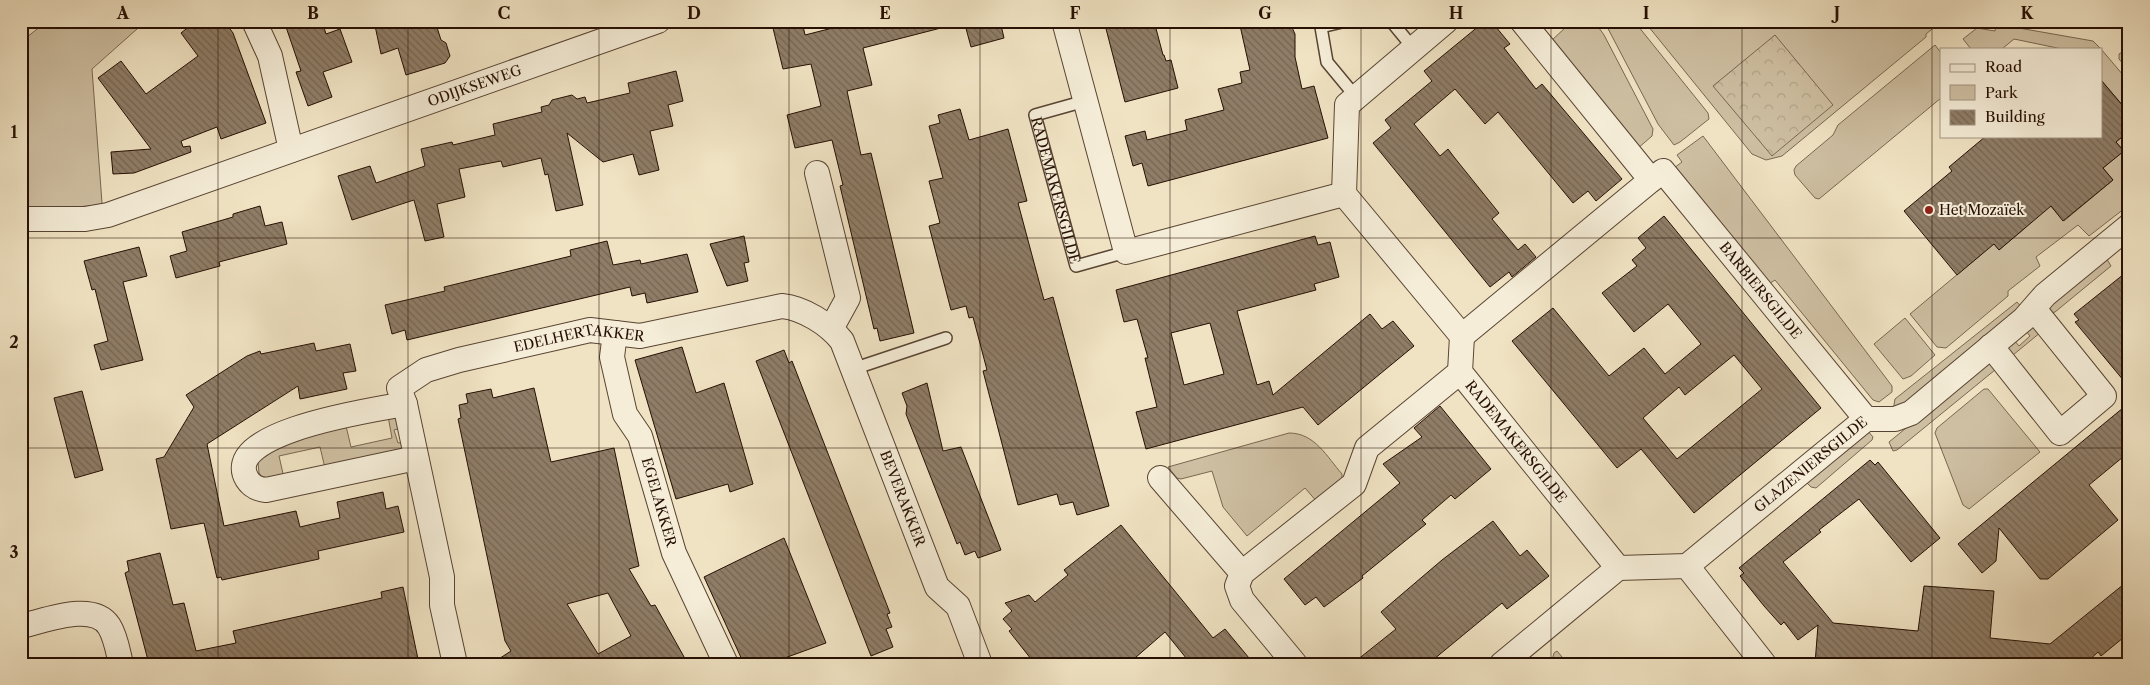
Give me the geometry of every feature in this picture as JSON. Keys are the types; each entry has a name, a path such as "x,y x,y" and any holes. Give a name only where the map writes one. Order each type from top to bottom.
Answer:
{"street":[{"path":"254,21 270,56 291,150"},
{"name":"ODIJKSEWEG","path":"21,219 85,219 108,215 658,21"},
{"path":"1064,21 1126,252"},
{"path":"1446,21 1347,105 1344,194 1462,336 1652,180 1522,21"},
{"name":"BARBIERSGILDE","path":"1652,180 1663,172 1866,419"},
{"path":"817,173 848,298 830,329"},
{"name":"RADEMAKERSGILDE","path":"1126,252 1344,194"},
{"name":"GLAZENIERSGILDE","path":"1687,566 1866,419 1895,419 1911,413 2024,319 2045,295 2129,226"},
{"name":"BEVERAKKER","path":"782,306 798,310 830,329 842,341 937,587 958,606 980,664"},
{"name":"EDELHERTAKKER","path":"455,664 442,605 442,577 405,404 399,388 426,370 459,360 590,330 640,336 782,306"},
{"path":"1991,346 2060,432 2104,396 2034,309"},
{"name":"EGELAKKER","path":"615,333 612,356 625,414 640,436 674,553 726,664"},
{"name":"RADEMAKERSGILDE","path":"1462,336 1460,372 1618,568"},
{"path":"1295,664 1242,600 1238,586 1242,573 1354,484 1368,448 1460,372"},
{"path":"405,404 326,420 284,432 262,444 251,454 244,468 245,475 253,486 266,490 416,458"},
{"path":"1160,478 1242,573"},
{"path":"1502,664 1618,568 1687,566 1764,664"},
{"path":"21,626 83,613 94,614 102,618 113,633 121,664"}],"lane":[{"path":"1346,21 1321,27 1326,62 1356,97"},
{"path":"1391,21 1414,48"},
{"name":"RADEMAKERSGILDE","path":"1085,101 1035,115 1076,266 1126,252"},
{"path":"853,369 946,338"}],"green space":[{"path":"47,21 146,21 92,69 102,203 99,209 89,206 73,207 72,213 21,213 21,52 24,50 21,42"},
{"path":"1564,21 1594,21 1604,35 1653,129 1652,136 1637,149 1550,42 1567,26"},
{"path":"1604,21 1634,21 1708,113 1709,119 1674,145 1658,124"},
{"path":"1644,21 1942,21 1926,34 1926,37 1782,156 1766,160 1752,154"},
{"path":"1996,24 2093,41 2100,48 2057,48 2014,39 2003,48 1970,48 1963,39 1977,28 1995,31"},
{"path":"1775,35 1833,105 1772,156 1713,86"},
{"path":"1935,45 1940,52 1940,99 1819,199 1815,198 1795,175 1794,170 1796,166 1833,135 1838,125"},
{"path":"2129,48 2129,71 2119,59 2119,54"},
{"path":"2102,50 2129,82 2129,113 2102,81"},
{"path":"2129,131 2129,205 2089,236 2078,225 2036,257 2040,266 2008,291 2008,296 1946,348 1937,347 1910,314 1983,253 1990,239 1999,250 2024,229 2048,203 2064,221 2113,180 2103,168 2123,151 2116,142"},
{"path":"1703,136 1892,386 1892,392 1879,402 1873,400 1775,280 1764,287 1674,168 1682,162 1677,155"},
{"path":"2105,256 2111,266 2055,312 2051,313 2045,306"},
{"path":"2017,302 2023,309 1903,408 1893,411 1895,399"},
{"path":"1905,318 1935,355 1911,376 1903,379 1874,344"},
{"path":"2032,324 2041,332 2013,355 2004,350 2014,340 2019,346 2030,336 2025,330"},
{"path":"1988,361 1995,370 1897,450 1893,451 1889,442"},
{"path":"1984,389 1988,389 2040,452 1969,509 1963,505 1935,433 1937,428"},
{"path":"398,414 401,428 394,430 398,443 404,442 406,452 325,468 320,447 279,456 284,478 263,478 259,473 258,462 278,445 346,426 351,447 392,438 388,416"},
{"path":"1867,430 1873,437 1872,440 1816,488 1811,487 1805,481"},
{"path":"1289,433 1306,437 1320,447 1342,474 1342,481 1318,503 1305,488 1247,536 1223,507 1212,471 1181,479 1177,478 1168,467"},
{"path":"1557,651 1568,664 1551,664 1554,653"}],"building":[{"path":"196,21 224,21 233,33 266,123 221,139 217,127 181,141 183,147 190,146 191,152 134,173 113,174 111,152 151,149 98,78 121,61 146,94 198,56 181,33"},
{"path":"284,21 322,21 326,34 340,29 352,62 323,72 332,97 308,106 296,72 301,71"},
{"path":"374,21 435,21 441,40 446,43 450,56 445,63 406,75 398,48 381,54"},
{"path":"802,21 805,35 860,21 940,21 941,28 863,48 872,85 847,91 861,155 871,153 914,333 880,341 877,328 874,329 840,186 843,185 832,140 795,148 787,115 821,106 811,64 783,69 773,28"},
{"path":"964,21 1000,21 1004,38 971,47"},
{"path":"1104,21 1154,21 1163,55 1166,61 1171,60 1178,88 1125,102"},
{"path":"1239,21 1289,21 1295,34 1295,57 1302,89 1314,86 1328,138 1148,186 1142,163 1133,166 1125,136 1145,131 1147,140 1187,130 1185,120 1224,110 1218,89 1242,83 1240,72 1250,70"},
{"path":"1485,21 1491,21 1510,44 1504,48 1536,89 1542,84 1622,179 1596,201 1588,191 1573,203 1498,112 1485,124 1455,89 1414,124 1440,156 1448,149 1499,213 1492,219 1518,250 1525,244 1536,257 1512,277 1509,272 1490,287 1373,143 1391,128 1385,120 1432,81 1424,71"},
{"path":"676,71 683,101 668,105 673,126 650,131 659,170 639,175 633,154 603,162 567,133 583,205 556,211 548,174 545,175 541,158 503,167 501,161 459,169 465,197 437,204 444,237 425,241 414,200 352,220 338,176 370,166 376,183 425,166 421,149 452,142 453,145 495,135 493,124 542,112 541,107 549,105 552,100 572,95 577,99 585,97 587,103 630,93 628,83"},
{"path":"2102,81 2129,113 2129,131 2116,142 2124,151 2103,168 2113,180 2063,221 2051,206 1999,250 1994,244 1957,275 1904,211 1952,171 1949,167 1984,138 2102,138"},
{"path":"960,109 969,140 1008,129 1027,201 1018,203 1044,300 1053,297 1109,506 1077,515 1073,502 1060,505 1057,494 1018,505 983,371 987,370 973,317 969,318 966,306 951,310 929,226 940,223 929,181 943,178 929,126 940,123 938,115"},
{"path":"260,206 265,226 282,222 287,244 219,262 220,266 176,278 170,256 187,251 182,232 233,217 233,214"},
{"path":"1664,216 1821,408 1694,513 1641,449 1617,468 1512,341 1553,308 1609,376 1644,348 1665,374 1701,344 1668,304 1634,332 1602,293 1637,266 1632,260 1646,248 1638,238","holes":["1734,355 1762,389 1677,459 1643,418 1679,387 1685,395"]},
{"path":"744,236 749,262 744,263 748,281 727,286 710,244"},
{"path":"1315,236 1318,245 1330,242 1339,277 1314,284 1316,290 1237,311 1257,385 1269,381 1273,395 1370,314 1382,329 1393,321 1414,346 1318,425 1303,407 1146,449 1136,412 1157,407 1145,358 1148,358 1137,319 1124,322 1116,290","holes":["1210,323 1224,374 1184,385 1171,333"]},
{"path":"607,241 613,265 640,260 641,264 687,254 698,292 647,303 645,293 632,296 630,287 407,340 405,330 392,334 385,305 445,291 444,287 571,256 570,250"},
{"path":"139,247 147,276 123,282 143,360 101,370 94,345 108,341 95,289 92,290 84,261"},
{"path":"2129,270 2129,387 2075,322 2079,320 2074,314"},
{"path":"314,343 316,351 350,344 356,371 343,373 347,389 300,399 298,386 207,444 224,526 296,511 300,527 340,518 337,502 383,492 386,509 398,506 404,532 318,551 319,559 222,580 221,577 217,578 204,523 171,529 156,459 164,457 194,407 186,395 247,356 260,351 261,354"},
{"path":"682,347 696,393 724,383 753,484 730,492 728,484 676,499 635,360"},
{"path":"784,350 789,363 792,361 890,613 887,614 892,627 886,629 893,647 871,656 756,361"},
{"path":"927,383 943,451 961,447 1001,550 978,558 975,551 965,555 960,542 957,544 906,414 907,406 902,393"},
{"path":"534,388 551,462 614,448 639,566 629,569 651,606 655,605 688,664 491,664 511,651 505,641 458,419 461,418 459,405 468,403 466,394 491,389 493,398","holes":["608,593 631,636 598,654 567,604"]},
{"path":"82,391 103,470 75,478 54,398"},
{"path":"2129,403 2129,452 2089,485 2118,520 2048,579 2040,579 1999,528 1996,561 1982,573 1958,544"},
{"path":"1440,406 1491,469 1455,499 1451,495 1422,520 1426,524 1362,576 1363,578 1324,607 1316,597 1305,605 1284,579 1400,483 1383,464 1422,437 1414,428"},
{"path":"1870,460 1875,465 1878,462 1940,538 1911,562 1859,499 1819,530 1821,532 1783,562 1833,623 1918,631 1924,586 1994,591 1990,638 2050,644 2129,580 2129,633 2101,656 2098,652 2085,664 1815,664 1818,625 1798,640 1784,622 1781,625 1764,606 1740,576 1744,573 1739,568"},
{"path":"1493,521 1520,556 1527,550 1549,576 1507,609 1502,603 1428,664 1352,664 1396,629 1381,612 1442,560"},
{"path":"1121,525 1213,638 1225,629 1254,664 1191,664 1165,632 1128,664 1035,664 1009,631 1012,629 1003,619 1012,611 1005,603 1029,595 1035,602 1068,575 1064,570"},
{"path":"784,538 826,643 782,659 784,664 744,664 704,577"},
{"path":"160,553 173,605 184,603 196,651 236,643 233,631 382,598 381,592 403,587 419,664 149,664 125,573 129,571 127,561"}],"place":[{"name":"Het Mozaïek","path":"1929,210"}]}
